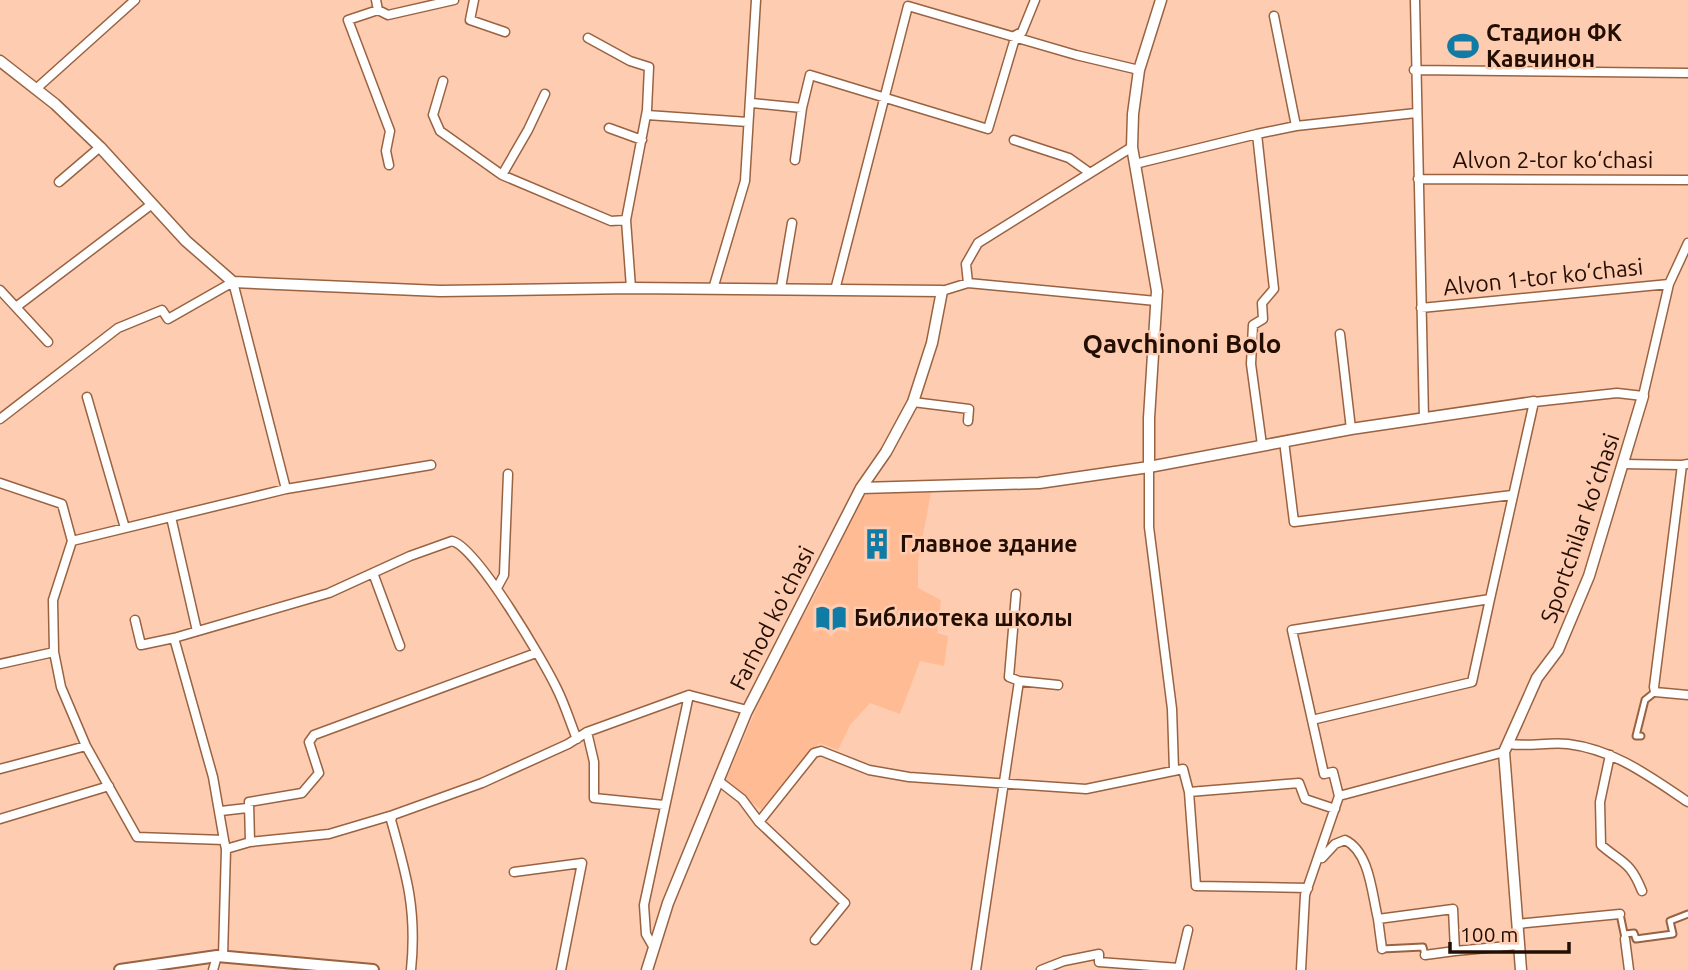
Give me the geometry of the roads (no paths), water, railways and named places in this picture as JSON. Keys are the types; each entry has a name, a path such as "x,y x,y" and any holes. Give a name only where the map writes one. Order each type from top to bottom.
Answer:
{"main road":[{"path":"120,970 220,956 295,967 373,970"}],"street":[{"path":"37,88 135,0"},
{"path":"376,0 378,10"},
{"path":"389,165 386,151 390,131 348,20 378,10 388,15 454,0"},
{"path":"474,0 470,20 505,32"},
{"path":"713,289 744,181 752,103 756,0"},
{"path":"795,160 802,108 810,75 988,129 1016,35 1022,32 1035,0"},
{"path":"1161,0 1139,70 1132,147 1156,301 1149,418 1149,527 1171,697 1174,770"},
{"path":"1415,0 1414,70 1424,419"},
{"path":"835,290 908,6 1016,35 1076,55 1139,70"},
{"path":"1274,16 1296,126"},
{"path":"588,38 630,61 649,67 647,115 626,220 631,288"},
{"path":"0,61 37,88 100,147 186,241 233,282 286,489"},
{"path":"1414,70 1688,73"},
{"path":"443,81 433,116 440,131 502,175 611,222 626,220"},
{"path":"502,175 545,94"},
{"path":"752,103 802,108"},
{"path":"1135,164 1296,126 1416,113"},
{"path":"647,115 748,122"},
{"path":"609,128 642,141"},
{"path":"1257,134 1274,289 1262,303 1263,318 1253,325 1251,364 1262,445"},
{"path":"1014,140 1069,158 1090,173"},
{"path":"60,182 100,147"},
{"path":"968,283 966,264 978,243 1132,147"},
{"name":"Alvon 2-tor ko‘chasi","path":"1418,179 1688,180"},
{"path":"16,307 152,204"},
{"path":"781,288 792,223"},
{"path":"861,488 1039,483 1149,467 1351,429 1534,402 1618,393 1643,396 1670,284 1688,243"},
{"path":"0,419 118,328 162,310 168,319 233,282 440,291 781,288 942,291 968,283 1156,301"},
{"name":"Alvon 1-tor ko‘chasi","path":"1421,308 1670,284"},
{"path":"0,290 48,342"},
{"name":"Farhod ko'chasi","path":"647,970 668,903 720,782 747,710 861,488 886,452 913,402 932,343 942,291"},
{"path":"1340,334 1351,429"},
{"name":"Sportchilar ko‘chasi","path":"1521,970 1506,748 1537,678 1558,650 1589,576 1643,396"},
{"path":"87,397 125,528"},
{"path":"913,402 969,409 968,421"},
{"path":"1312,720 1472,682 1534,402"},
{"path":"1284,441 1294,522 1512,495"},
{"path":"1622,464 1685,465 1656,692"},
{"path":"72,541 286,489 431,465"},
{"path":"497,588 504,575 508,474"},
{"path":"0,484 62,504 72,541 53,600 54,652 61,687 86,746 137,837 225,844 329,834 393,815 482,783 587,732 689,695 747,710"},
{"path":"171,517 197,631"},
{"path":"135,621 141,645 174,638 329,593 452,541 467,551 497,588 557,689 577,739"},
{"path":"373,573 400,646"},
{"path":"1016,594 1009,677 1019,681 1058,685"},
{"path":"1301,970 1308,888 1339,796 1333,772 1324,774 1292,630 1490,599"},
{"path":"174,638 221,811 225,844 220,956 213,970"},
{"path":"0,664 54,652"},
{"path":"250,842 247,808 249,802 305,791 318,773 309,742 314,735 536,653"},
{"path":"976,970 1019,681"},
{"path":"1641,737 1636,736 1646,700 1656,692 1688,695"},
{"path":"654,948 646,934 644,905 689,695"},
{"path":"587,732 594,762 594,798 664,806"},
{"path":"1339,796 1506,748 1564,744 1610,755 1632,764 1688,802"},
{"path":"0,769 86,746"},
{"path":"758,822 814,753 821,751 869,769 909,777 1086,789 1183,769 1189,792 1196,886 1308,888"},
{"path":"1610,755 1600,802 1601,845 1614,856 1623,859 1634,872 1642,891"},
{"path":"720,782 742,799 758,822 845,903 815,940"},
{"path":"1189,792 1299,783 1305,799 1335,809"},
{"path":"0,819 109,786"},
{"path":"221,811 247,808"},
{"path":"393,815 391,820 412,898 415,931 411,970"},
{"path":"1318,862 1335,844 1346,839 1353,844 1365,867 1378,919 1382,949 1423,947 1425,955 1518,945"},
{"path":"514,872 582,863 561,970"},
{"path":"1378,919 1453,909 1455,951"},
{"path":"1517,923 1620,914 1629,970"},
{"path":"1625,936 1634,933 1636,939 1673,934 1670,920 1688,914"},
{"path":"1041,970 1064,961 1099,954 1099,962 1179,968 1188,930"}],"place":[{"name":"Стадион ФК Кавчинон","path":"1463,46"},
{"name":"Главное здание","path":"877,544"},
{"name":"Библиотека школы","path":"831,618"}],"district":[{"name":"Qavchinoni Bolo","path":"1182,344"}]}
